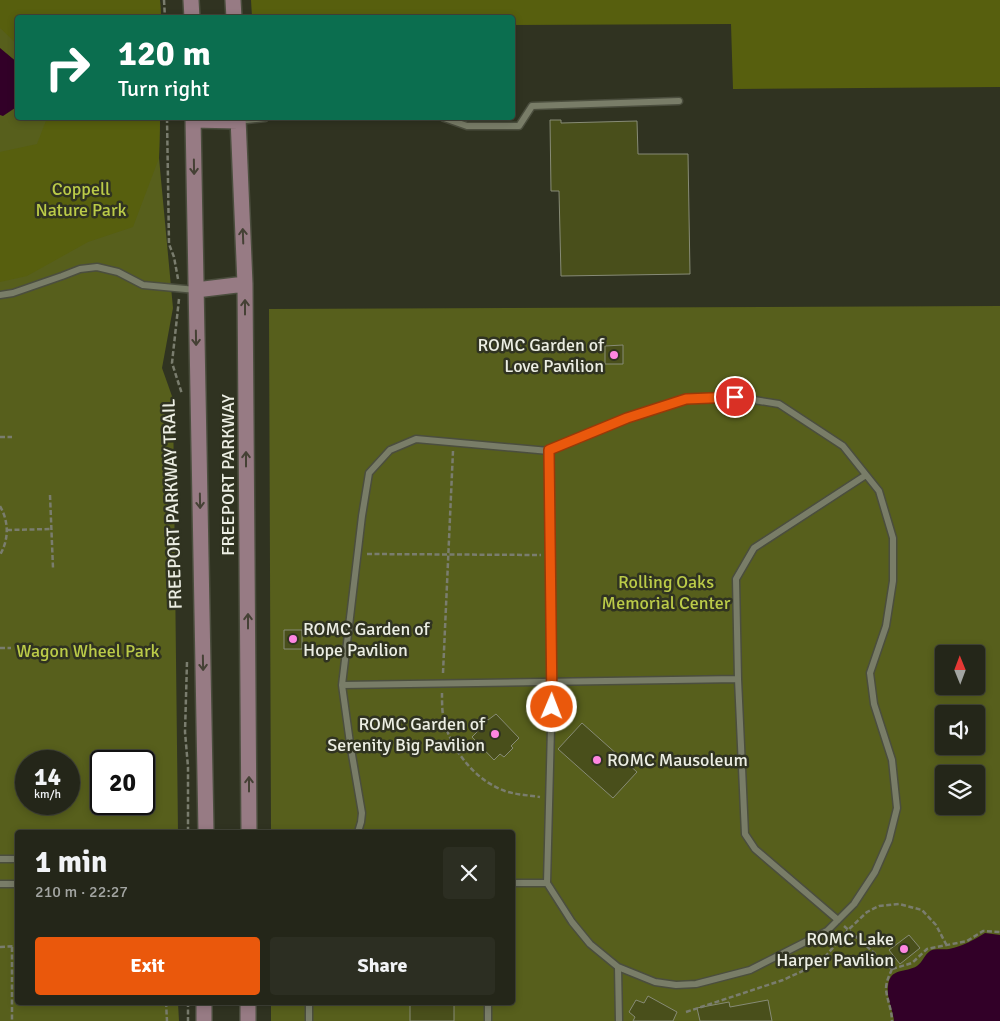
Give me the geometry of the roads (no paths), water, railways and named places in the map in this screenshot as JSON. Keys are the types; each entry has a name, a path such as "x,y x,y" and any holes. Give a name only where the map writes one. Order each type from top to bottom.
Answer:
{"main road":[{"path":"192,0 192,15"},
{"path":"233,0 234,15"},
{"name":"FREEPORT PARKWAY","path":"193,120 206,830"},
{"name":"FREEPORT PARKWAY","path":"238,120 245,284 249,830"},
{"path":"196,290 245,284"},
{"path":"204,1005 204,1021"},
{"path":"248,1005 248,1021"}],"lane":[{"path":"450,120 467,126 519,126 532,106 679,100"},
{"path":"0,295 13,293 80,269 97,267 118,272 143,285 196,290"},
{"path":"359,830 362,814 342,685 362,516 369,473 390,450 416,440 549,450 627,418 686,399 735,397 779,404 843,446 879,491 892,538 894,581 886,626 870,673 874,704 892,760 897,808 889,840 875,872 854,904 827,931 750,970 696,984 676,985 655,982 618,967 590,944 572,922 546,883 552,682 549,450"},
{"path":"838,920 755,850 745,834 738,680 736,579 754,548 866,475"},
{"path":"342,685 738,680"},
{"path":"0,859 15,859"},
{"path":"515,883 546,883"},
{"path":"0,884 15,884"},
{"path":"618,967 619,1021"},
{"path":"309,1005 309,1021"},
{"path":"488,1005 488,1021"}],"place":[{"name":"ROMC Garden of Love Pavilion","path":"614,355"},
{"name":"ROMC Garden of Hope Pavilion","path":"293,639"},
{"name":"ROMC Garden of Serenity Big Pavilion","path":"495,734"},
{"name":"ROMC Mausoleum","path":"597,760"},
{"name":"ROMC Lake Harper Pavilion","path":"904,949"}],"park label":[{"name":"Coppell Nature Park","path":"81,199"},
{"name":"Rolling Oaks Memorial Center","path":"666,592"},
{"name":"Wagon Wheel Park","path":"88,651"}]}
